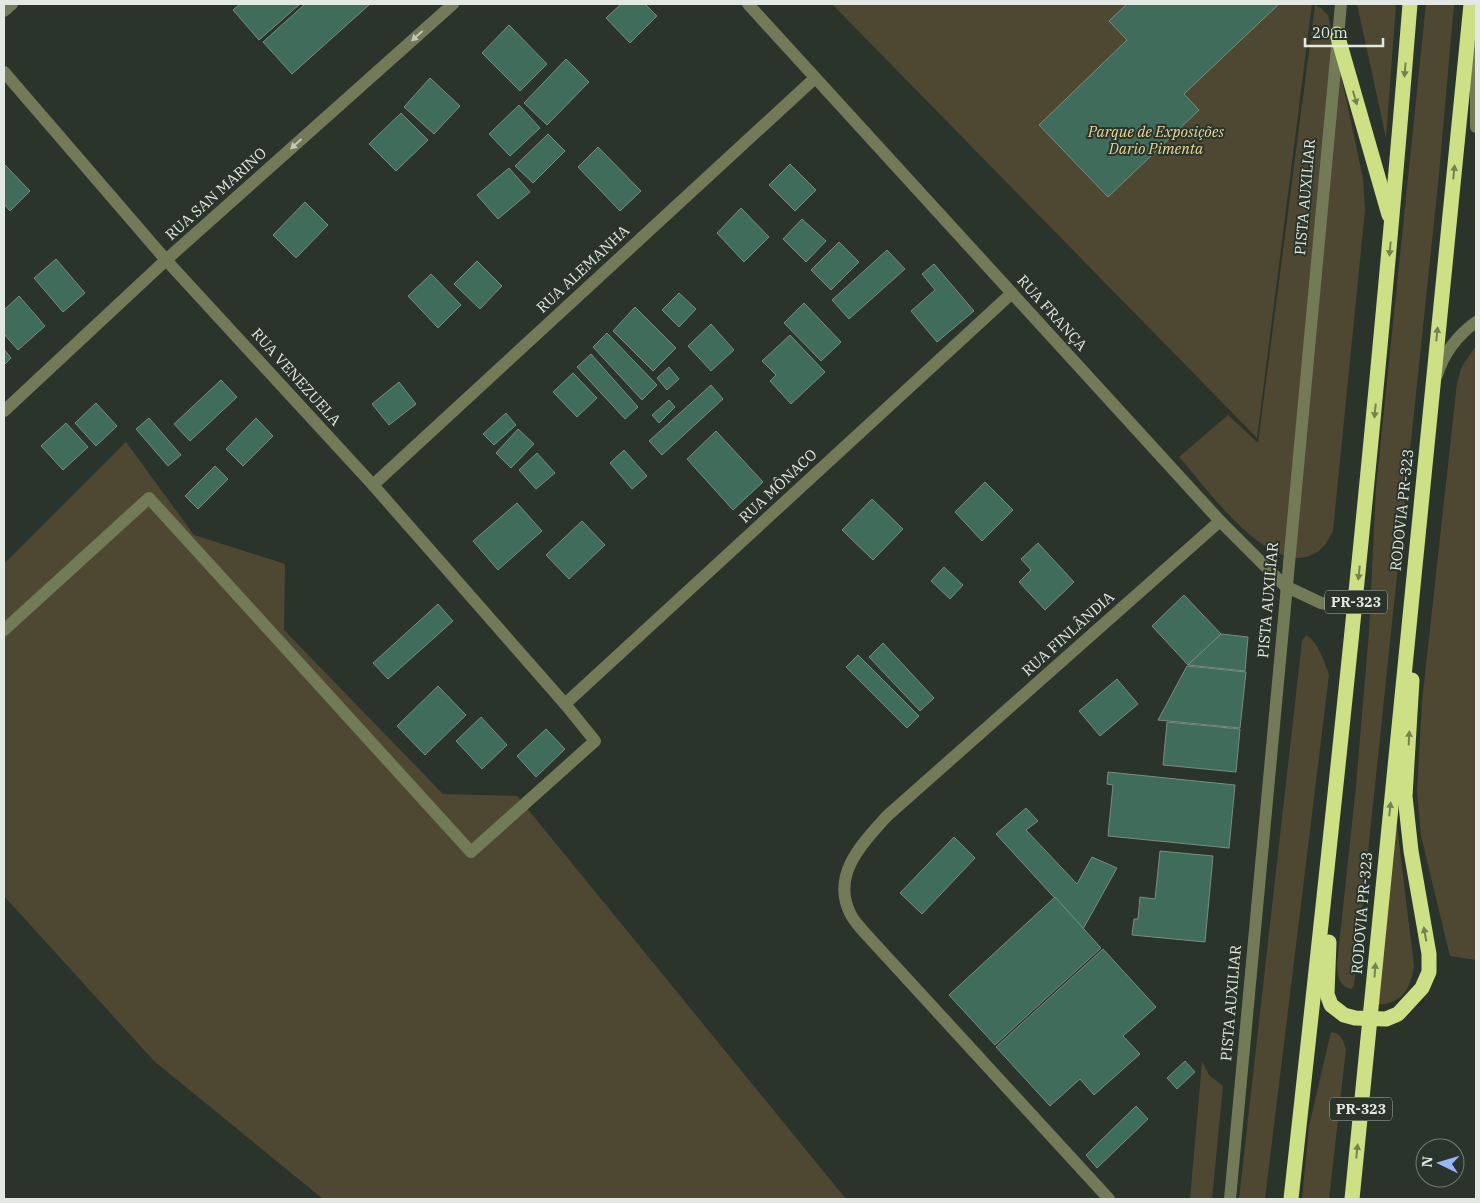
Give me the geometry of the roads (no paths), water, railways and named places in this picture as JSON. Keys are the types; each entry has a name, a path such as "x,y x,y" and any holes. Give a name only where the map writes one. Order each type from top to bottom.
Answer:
{"highway":[{"name":"PR-323","path":"1291,1199 1356,609 1392,225 1410,4"},
{"name":"RODOVIA PR-323","path":"1352,1199 1471,4"},
{"path":"1337,34 1392,225"},
{"path":"1342,737 1327,994 1331,1005 1344,1015 1386,1019 1398,1014 1422,988 1429,972 1429,954 1411,851 1405,796 1421,578 1425,457"}],"street":[{"path":"4,11 12,4"},
{"name":"RUA SAN MARINO","path":"4,411 166,260 453,4"},
{"name":"RUA FRANÇA","path":"748,4 1220,521 1285,586 1322,603 1356,609"},
{"name":"PISTA AUXILIAR","path":"1230,1199 1285,586 1341,4"},
{"path":"1476,48 1476,127"},
{"name":"RUA VENEZUELA","path":"4,72 166,260 373,485 565,704 595,741 471,852 149,498 4,630"},
{"name":"RUA ALEMANHA","path":"373,485 815,78"},
{"name":"RUA MÔNACO","path":"565,704 1012,293"},
{"path":"1431,391 1440,365 1450,348 1476,322"},
{"name":"RUA FINLÂNDIA","path":"1110,1199 888,960 850,913 844,891 847,867 864,842 887,816 1220,521"}],"park label":[{"name":"Parque de Exposições Dario Pimenta","path":"1156,140"}]}
